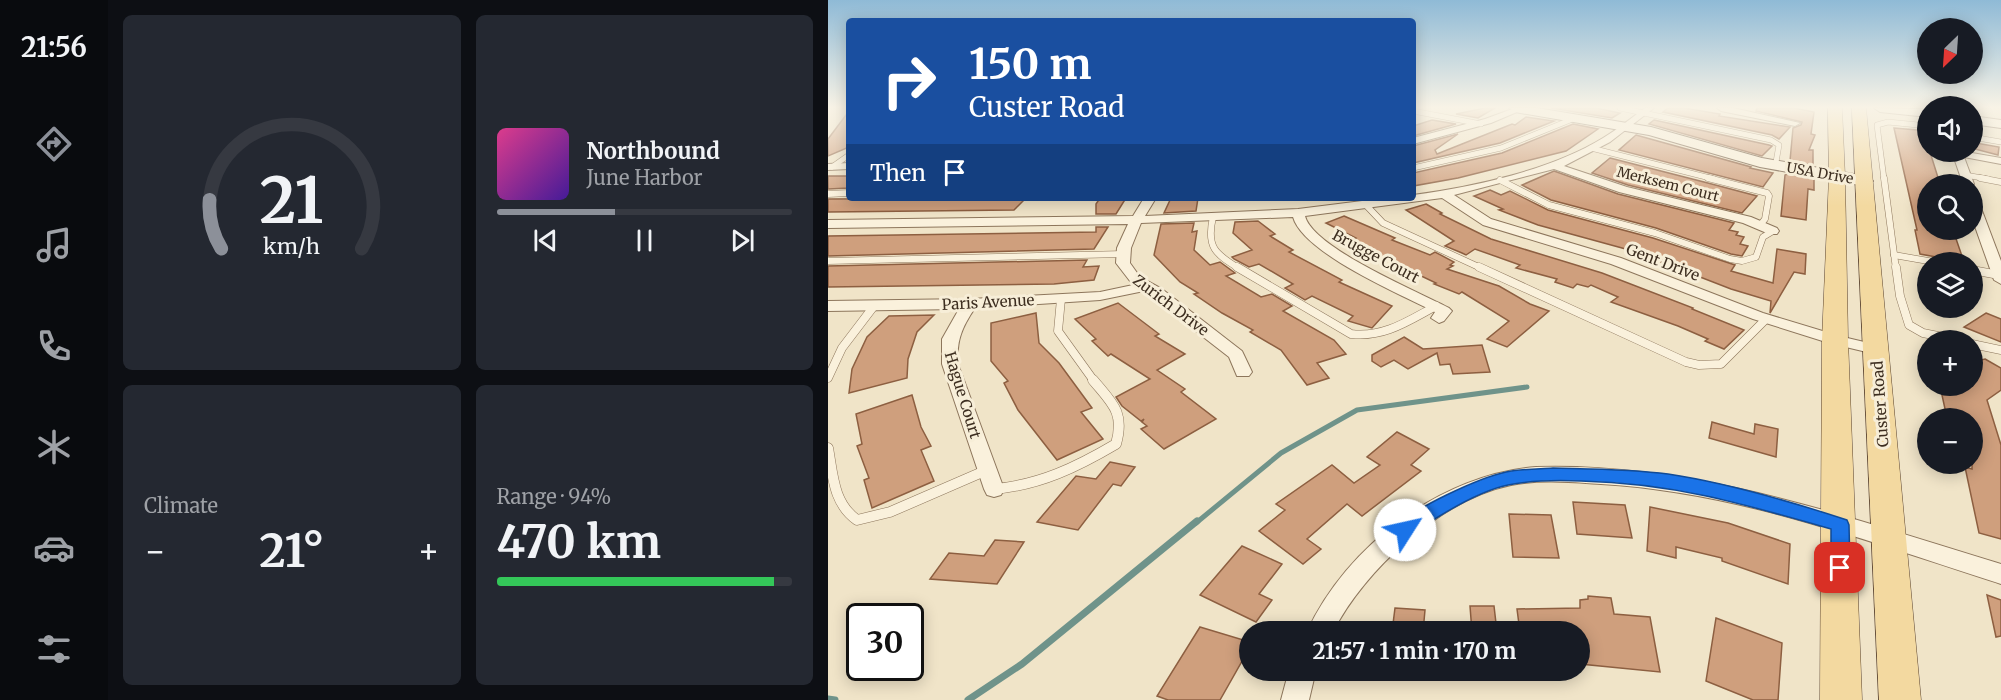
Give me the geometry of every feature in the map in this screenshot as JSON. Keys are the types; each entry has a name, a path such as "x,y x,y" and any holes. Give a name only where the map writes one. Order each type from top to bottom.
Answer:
{"main road":[{"path":"1836,141 1835,340 1840,525 1841,700"},
{"name":"Custer Road","path":"1862,141 1900,700"}],"street":[{"path":"1416,198 1444,194 1555,166 1605,141"},
{"name":"USA Drive","path":"1689,141 1791,169 1865,178"},
{"name":"USA Drive","path":"1740,156 1837,174"},
{"path":"1983,157 2001,161"},
{"path":"830,167 846,166"},
{"name":"Merksem Court","path":"1555,166 1623,190 1761,224 1773,231"},
{"name":"Gent Drive","path":"1444,194 1487,222 1616,261 1766,319 1875,350"},
{"path":"1124,255 1124,248 1136,220 1148,201"},
{"path":"828,224 1213,217 1298,213 1389,201"},
{"name":"Brugge Court","path":"1298,213 1302,227 1329,251 1438,312"},
{"path":"1983,230 2000,277"},
{"name":"Zurich Drive","path":"1124,255 1124,263 1130,274 1157,292 1236,355 1243,372"},
{"name":"Paris Avenue","path":"828,306 970,304 1061,299 1100,296 1146,286"},
{"name":"Hague Court","path":"970,304 957,322 947,345 950,364 994,489"},
{"path":"1326,621 1342,592 1369,562 1405,530 1431,512 1470,492 1507,478 1553,474 1615,475 1668,481 1722,491 2001,574"},
{"path":"1295,700 1300,681"}],"lane":[{"path":"1416,167 1501,148 1519,141"},
{"path":"1771,141 1779,145 1776,162"},
{"path":"1878,141 1900,296 1909,325 1918,330"},
{"path":"1592,148 1767,193 1769,196 1765,219 1761,224"},
{"path":"830,167 846,157"},
{"path":"1500,180 1549,205 1666,236 1730,259 1742,261 1756,257 1762,237 1773,231"},
{"path":"1983,181 2001,182"},
{"path":"828,194 846,193"},
{"path":"1365,204 1383,223 1665,352 1699,365 1721,364 1766,319"},
{"path":"1213,217 1208,240 1212,248 1223,259 1351,334 1364,337 1381,334 1438,312"},
{"path":"828,261 1124,255"},
{"path":"1894,255 1917,259"},
{"path":"1983,273 2000,277"},
{"path":"994,489 1014,488 1040,482 1085,462 1116,444 1120,430 1119,412 1073,354 1059,331 1061,299"},
{"path":"828,378 842,348 874,306"},
{"path":"1983,346 2001,350"},
{"path":"828,448 838,501 843,510 857,520 890,512 988,470"}],"building":[{"path":"828,141 846,141 846,148 828,156"},
{"path":"1433,141 1448,141 1435,150 1437,154 1470,141 1506,141 1416,162 1416,145"},
{"path":"1532,141 1581,141 1566,151 1458,178 1416,185 1416,172 1502,153"},
{"path":"1630,141 1656,141 1773,173 1763,187 1619,150"},
{"path":"1708,141 1748,141 1772,146 1762,156"},
{"path":"1792,141 1813,141 1809,150 1813,150 1813,165 1790,161"},
{"path":"1897,141 1917,141 1917,162 1933,162 1937,174 1917,174 1917,230"},
{"path":"1983,144 1999,147 1998,155 1983,151"},
{"path":"1610,158 1757,196 1742,213 1628,185 1592,173"},
{"path":"1554,171 1618,194 1734,223 1729,230 1738,232 1736,235 1744,237 1740,244 1748,246 1742,256 1731,254 1656,228 1551,200 1522,185"},
{"path":"1785,175 1814,179 1814,190 1808,189 1806,220 1781,216"},
{"path":"828,176 846,176 846,188 828,189"},
{"path":"1490,190 1501,195 1510,191 1548,210 1653,238 1735,265 1731,271 1773,283 1777,249 1806,254 1805,274 1794,272 1770,313 1771,301 1731,289 1633,251 1538,225 1499,210 1503,209 1474,196"},
{"path":"828,199 846,199 846,201 1023,201 1014,210 828,212"},
{"path":"1098,201 1124,201 1116,214 1096,214"},
{"path":"1170,201 1198,201 1196,211 1164,213"},
{"path":"1426,204 1442,213 1440,214 1491,239 1602,273 1744,330 1724,349 1678,326 1611,302 1618,297 1591,285 1588,287 1577,284 1573,288 1555,282 1557,279 1516,268 1520,265 1475,249 1466,255 1445,246 1454,241 1406,210"},
{"path":"1344,216 1395,238 1392,240 1430,255 1435,252 1454,262 1450,265 1453,266 1447,269 1499,286 1530,304 1549,311 1507,347 1487,339 1509,321 1462,292 1459,294 1434,284 1436,283 1350,242 1356,238 1326,223"},
{"path":"1258,221 1275,234 1270,236 1293,250 1289,252 1342,280 1339,282 1392,306 1372,328 1348,321 1353,316 1312,296 1305,300 1285,288 1293,284 1259,264 1249,267 1234,259 1232,257 1252,250 1233,233 1235,222"},
{"path":"1194,223 1192,232 1197,231 1194,250 1210,265 1220,262 1235,273 1226,276 1261,297 1272,294 1292,306 1283,311 1334,340 1346,354 1317,363 1329,378 1307,385 1281,350 1194,294 1198,293 1180,282 1154,255 1161,224"},
{"path":"1096,227 1108,227 1094,249 828,256 828,236 1096,232"},
{"path":"1917,240 1956,240 1961,252 1920,252"},
{"path":"1087,260 1083,267 1099,266 1094,280 1054,284 828,287 828,266"},
{"path":"1118,303 1159,334 1155,336 1185,354 1157,370 1185,389 1181,392 1216,419 1164,449 1141,429 1147,426 1142,422 1144,419 1141,421 1122,406 1116,397 1150,379 1111,354 1108,356 1092,341 1096,339 1075,319"},
{"path":"1036,313 1039,343 1059,363 1092,408 1081,412 1103,439 1057,460 1018,410 1004,383 1008,381 991,361 991,323"},
{"path":"1986,313 2001,319 2001,342 1983,335 1983,330 1971,330 1964,327 1978,318 1983,318"},
{"path":"934,315 917,332 908,359 907,378 849,393 852,369 867,337 889,316"},
{"path":"1404,337 1423,349 1482,345 1490,372 1453,374 1450,364 1440,365 1437,353 1408,369 1394,360 1381,367 1372,361 1372,355"},
{"path":"1983,359 2001,368 2001,390 1987,400 2001,445 2001,539 1979,533 1966,474 1983,474 1983,408 1945,408 1942,396 1983,396"},
{"path":"912,395 921,427 931,446 921,450 934,481 872,508 864,480 869,478 857,446 862,444 856,414"},
{"path":"1712,422 1754,434 1755,424 1778,429 1776,457 1709,438"},
{"path":"1397,432 1429,449 1411,465 1421,471 1362,516 1347,504 1307,539 1321,549 1303,564 1259,531 1285,510 1276,504 1332,465 1354,483 1380,465 1367,457"},
{"path":"1110,462 1135,467 1121,486 1113,484 1078,530 1037,522 1076,476 1096,479"},
{"path":"1573,502 1625,505 1632,538 1577,534"},
{"path":"1650,507 1728,523 1790,544 1788,584 1722,561 1722,558 1676,547 1676,558 1647,551"},
{"path":"1509,514 1551,515 1559,558 1513,557"},
{"path":"995,540 1024,542 997,584 930,579 949,553 984,556"},
{"path":"1242,546 1282,564 1259,594 1272,600 1257,621 1200,595"},
{"path":"1987,595 2001,600 2001,636 1996,637"},
{"path":"1588,596 1611,598 1614,614 1650,617 1660,672 1590,665 1590,621 1519,621 1517,609 1580,608 1580,600 1588,599"},
{"path":"1470,606 1494,606 1496,621 1471,621"},
{"path":"1395,608 1425,610 1424,621 1393,621"},
{"path":"1716,618 1782,643 1778,700 1753,700 1706,681"},
{"path":"1200,627 1239,639 1239,666 1220,700 1168,700 1157,696"}],"waterway":[{"path":"1196,523 1281,453 1357,410 1527,387"},
{"path":"968,700 1022,664 1197,521"},
{"path":"828,699 835,700"}],"route":[{"path":"1405,530 1431,512 1470,492 1507,478 1553,474 1615,475 1668,481 1722,491 1840,525 1840,568"}]}
